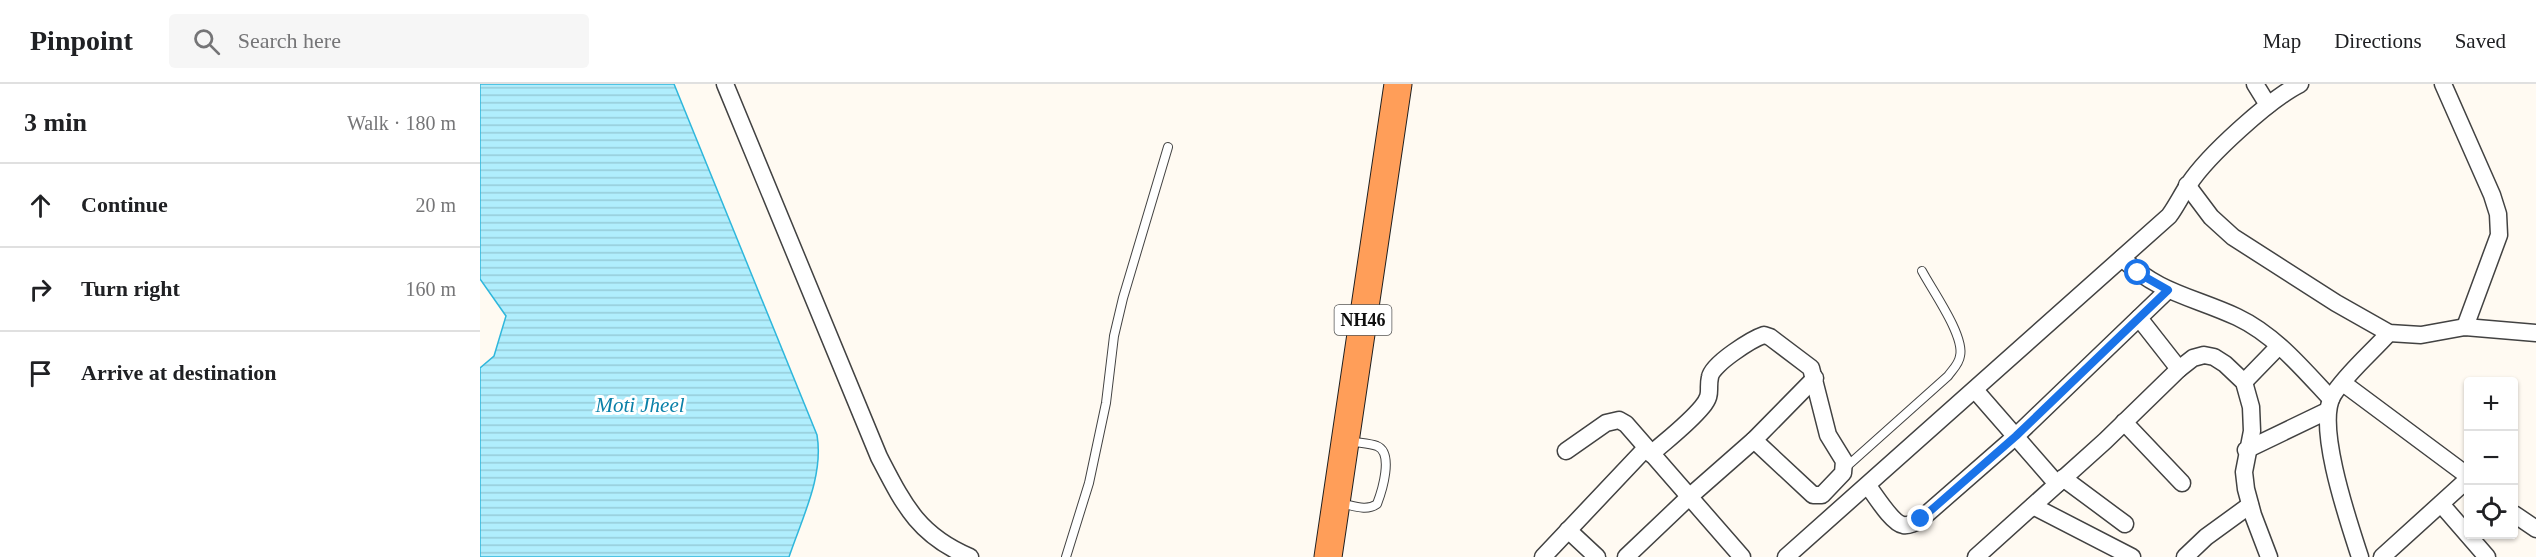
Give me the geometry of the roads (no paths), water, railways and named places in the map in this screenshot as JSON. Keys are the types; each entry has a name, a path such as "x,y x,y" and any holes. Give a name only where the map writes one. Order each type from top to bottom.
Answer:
{"highway":[{"name":"NH46","path":"1328,557 1398,84"}],"street":[{"path":"725,84 879,457 920,525 948,547 970,557"},
{"path":"2255,84 2268,105"},
{"path":"1786,557 2169,216 2180,201 2187,185 2201,167 2268,105 2300,84"},
{"path":"2443,84 2492,195 2498,214 2499,235 2465,327"},
{"path":"2187,185 2211,217 2233,237 2336,303 2389,333 2421,335 2465,327 2536,333"},
{"path":"2122,258 2145,279 2238,317 2258,329 2279,346 2329,405 2330,443 2345,512 2360,557"},
{"path":"1543,557 1648,451 1702,407 1711,393 1709,378 1711,372 1729,356 1757,338 1770,337 1806,362 1815,378 1825,426 1842,473 1895,521 1902,525 1910,525 1921,519 2016,436 2168,290"},
{"path":"2139,318 2179,369"},
{"path":"2246,450 2329,405 2343,383 2389,333"},
{"path":"2244,382 2279,346"},
{"path":"1976,557 2179,369 2193,358 2204,355 2214,357 2225,364 2244,382 2251,407 2252,431 2246,450 2244,472 2250,505 2269,557"},
{"path":"1626,557 1754,440 1815,378"},
{"path":"2343,383 2464,474"},
{"path":"1975,390 2060,481 2125,524"},
{"path":"1566,451 1606,423 1619,420 1626,424 1688,498 1742,557"},
{"path":"2124,422 2182,483"},
{"path":"1754,440 1812,495 1822,495 1842,473"},
{"path":"2382,557 2464,483"},
{"path":"2441,504 2487,557"},
{"path":"2185,557 2206,537 2250,505"},
{"path":"2033,506 2123,555"},
{"path":"2518,517 2536,529"},
{"path":"1568,530 1597,557"}],"lane":[{"path":"1066,557 1089,483 1106,403 1114,336 1123,298 1168,147"},
{"path":"1842,473 1948,376 1961,354 1956,333 1922,271"},
{"path":"1336,502 1364,508 1372,508 1377,504 1387,460 1383,451 1378,447 1345,441"}],"water":[{"name":"Moti Jheel","path":"480,84 674,84 817,435 815,481 789,557 480,557 480,368 494,356 506,316 480,279"}]}
